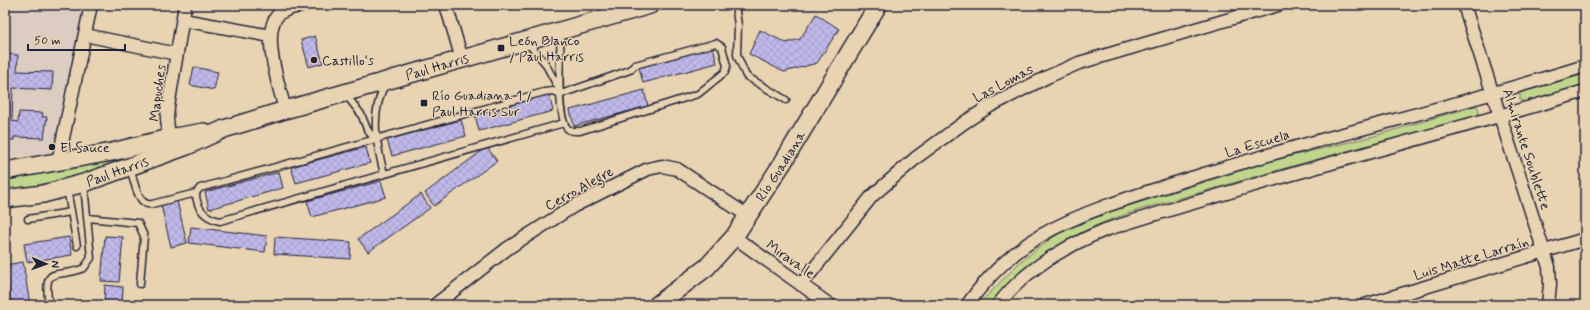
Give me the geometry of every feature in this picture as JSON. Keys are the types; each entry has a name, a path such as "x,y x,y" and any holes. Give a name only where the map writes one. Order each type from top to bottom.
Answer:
{"street":[{"path":"71,187 68,176 69,164 65,160 91,5"},
{"name":"Mapuches","path":"169,138 167,113 185,5"},
{"path":"446,5 462,58"},
{"name":"Paul Harris","path":"5,199 71,187 188,146 224,129 343,92 561,30 632,7 650,5"},
{"name":"Río Guadiana","path":"656,305 707,267 734,237 782,164 878,5"},
{"name":"Las Lomas","path":"801,285 872,196 940,139 990,106 1047,77 1079,63 1278,5"},
{"name":"Almirante Soublette","path":"1464,5 1549,267 1550,284 1548,305"},
{"path":"285,110 272,55 272,24 276,18 286,10 295,6"},
{"path":"183,20 271,36"},
{"path":"85,35 177,54"},
{"name":"La Escuela","path":"967,305 985,282 1010,257 1040,236 1072,220 1158,189 1277,152 1493,94 1585,66"},
{"path":"998,305 1016,286 1042,264 1077,243 1105,230 1316,167 1500,117 1585,91"},
{"name":"Paul Harris","path":"5,170 112,152 169,138 224,129"},
{"name":"Cerro Alegre","path":"435,305 508,248 574,206 648,169 662,166 677,169 748,216"},
{"name":"Miravalle","path":"734,237 830,305"},
{"name":"Luis Matte Larraín","path":"1365,305 1585,239"}],"lane":[{"path":"735,5 738,25 737,55 746,76 786,100"},
{"path":"130,167 140,198 142,202 147,205 196,193 200,188 544,92 553,91 561,94 630,70 635,66 716,43 722,47 727,66 725,72 698,94 580,131 569,130 564,123 561,94 559,71 561,30"},
{"path":"526,40 545,63 561,94"},
{"path":"384,174 376,140 376,109 379,95 387,80"},
{"path":"343,92 361,114 367,129 376,140"},
{"path":"196,193 196,201 204,214 213,220 220,221 564,123"},
{"path":"71,187 71,212 77,246"},
{"path":"49,305 46,289 50,277 56,273 84,268 91,258 88,218 71,187"},
{"path":"28,218 71,212"},
{"path":"88,218 131,221 138,223 144,236 140,284"}],"shaded area":[{"path":"5,5 88,5 62,153 5,156"}],"green space":[{"path":"1585,74 1585,84 1525,102 1520,100 1520,93"},
{"path":"1475,106 1478,107 1478,115 1158,204 1103,223 1069,239 1037,260 991,305 978,305 1020,262 1060,232 1109,212 1275,160 1374,136"},
{"path":"159,152 63,184 5,191 5,179"}],"building":[{"path":"816,14 839,29 817,63 784,72 749,54 760,30 786,43 800,39"},
{"path":"315,36 323,63 309,67 301,40"},
{"path":"713,47 717,63 643,83 639,67"},
{"path":"5,54 18,55 17,71 53,72 52,90 13,88 12,121 18,122 19,112 43,113 42,117 47,117 44,138 14,137 14,140 5,140"},
{"path":"194,67 218,72 214,90 190,85"},
{"path":"644,90 648,106 574,126 570,110"},
{"path":"549,94 553,111 479,131 475,115"},
{"path":"461,120 466,136 392,156 387,140"},
{"path":"366,147 370,163 296,183 291,167"},
{"path":"487,147 497,161 434,206 425,193"},
{"path":"279,172 283,188 209,209 205,192"},
{"path":"381,181 386,197 312,217 307,201"},
{"path":"421,194 430,208 368,252 358,239"},
{"path":"177,201 187,243 171,247 161,205"},
{"path":"191,227 267,236 265,252 189,243"},
{"path":"105,236 123,237 119,282 101,281"},
{"path":"69,237 72,255 27,262 24,244"},
{"path":"275,237 351,242 350,259 274,254"},
{"path":"23,262 30,305 11,305 5,265"},
{"path":"105,285 123,287 122,305 104,305"}],"place":[{"name":"León Blanco / Paul Harris","path":"501,48"},
{"name":"Castillo's","path":"314,60"},
{"name":"Río Guadiana 1 / Paul Harris Sur","path":"424,103"},
{"name":"El Sauce","path":"52,147"}]}
